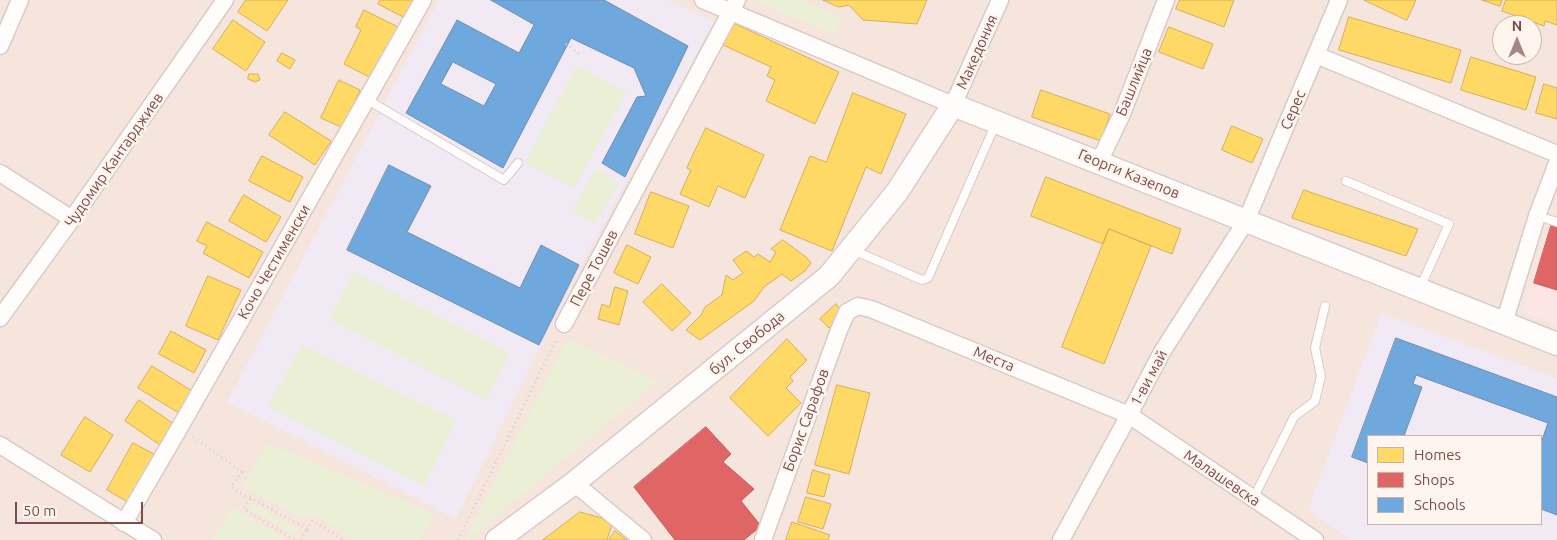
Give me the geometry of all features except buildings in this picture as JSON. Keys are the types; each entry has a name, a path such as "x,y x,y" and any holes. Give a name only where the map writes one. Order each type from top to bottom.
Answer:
{"street":[{"path":"0,46 20,0"},
{"name":"Чудомир Кантарджиев","path":"0,318 72,219 225,0"},
{"name":"Кочо Честименски","path":"124,523 180,428 422,0"},
{"name":"Георги Казепов","path":"703,0 734,6 953,105 1557,344"},
{"name":"Македония","path":"953,105 1000,0"},
{"name":"Башлийца","path":"1099,162 1122,114 1166,0"},
{"name":"Серес","path":"1246,221 1338,0"},
{"name":"Пере Тошев","path":"564,324 734,6"},
{"path":"1316,55 1557,154"},
{"name":"бул. Свобода","path":"497,540 574,483 829,276 898,192 953,105"},
{"path":"1504,323 1537,216 1557,163"},
{"path":"0,172 72,219"},
{"name":"1-ви май","path":"1061,540 1162,352 1246,221"},
{"name":"Места","path":"858,306 871,309 1129,415"},
{"name":"Борис Сарафов","path":"763,540 839,330 847,312 858,306"},
{"name":"Малашевска","path":"1129,415 1315,540"},
{"path":"0,445 153,540"},
{"path":"574,483 643,540"}],"lane":[{"path":"366,99 504,180 518,163"},
{"path":"851,249 922,280 928,278 996,122"},
{"path":"1346,181 1449,224 1420,290"},
{"path":"1537,216 1557,222"},
{"path":"1253,499 1294,417 1315,401 1322,376 1315,348 1325,306"}],"path":[{"path":"566,44 582,56"},
{"name":"Пере Тошев","path":"458,540 564,324"},
{"path":"180,428 242,472 231,487 307,529"},
{"path":"251,499 244,509 295,540"},
{"path":"301,540 313,520 343,540"}],"shaded area":[{"path":"0,0 1557,0 1557,540 0,540"},
{"path":"439,0 667,0 714,21 576,274 456,519 227,402"},
{"path":"1549,224 1557,226 1557,325 1522,312"},
{"path":"1381,313 1557,378 1557,540 1351,540 1308,510"}],"green space":[{"path":"755,0 801,0 842,17 835,35"},
{"path":"577,65 626,93 574,188 525,163"},
{"path":"596,169 619,182 595,224 572,211"},
{"path":"353,272 510,353 486,400 329,319"},
{"path":"567,339 658,381 468,540 465,540"},
{"path":"302,345 456,420 424,486 268,406"},
{"path":"268,443 435,514 420,540 355,540 312,514 304,520 242,486"},
{"path":"253,502 299,529 295,535 249,509"},
{"path":"232,507 287,540 212,540"}]}
